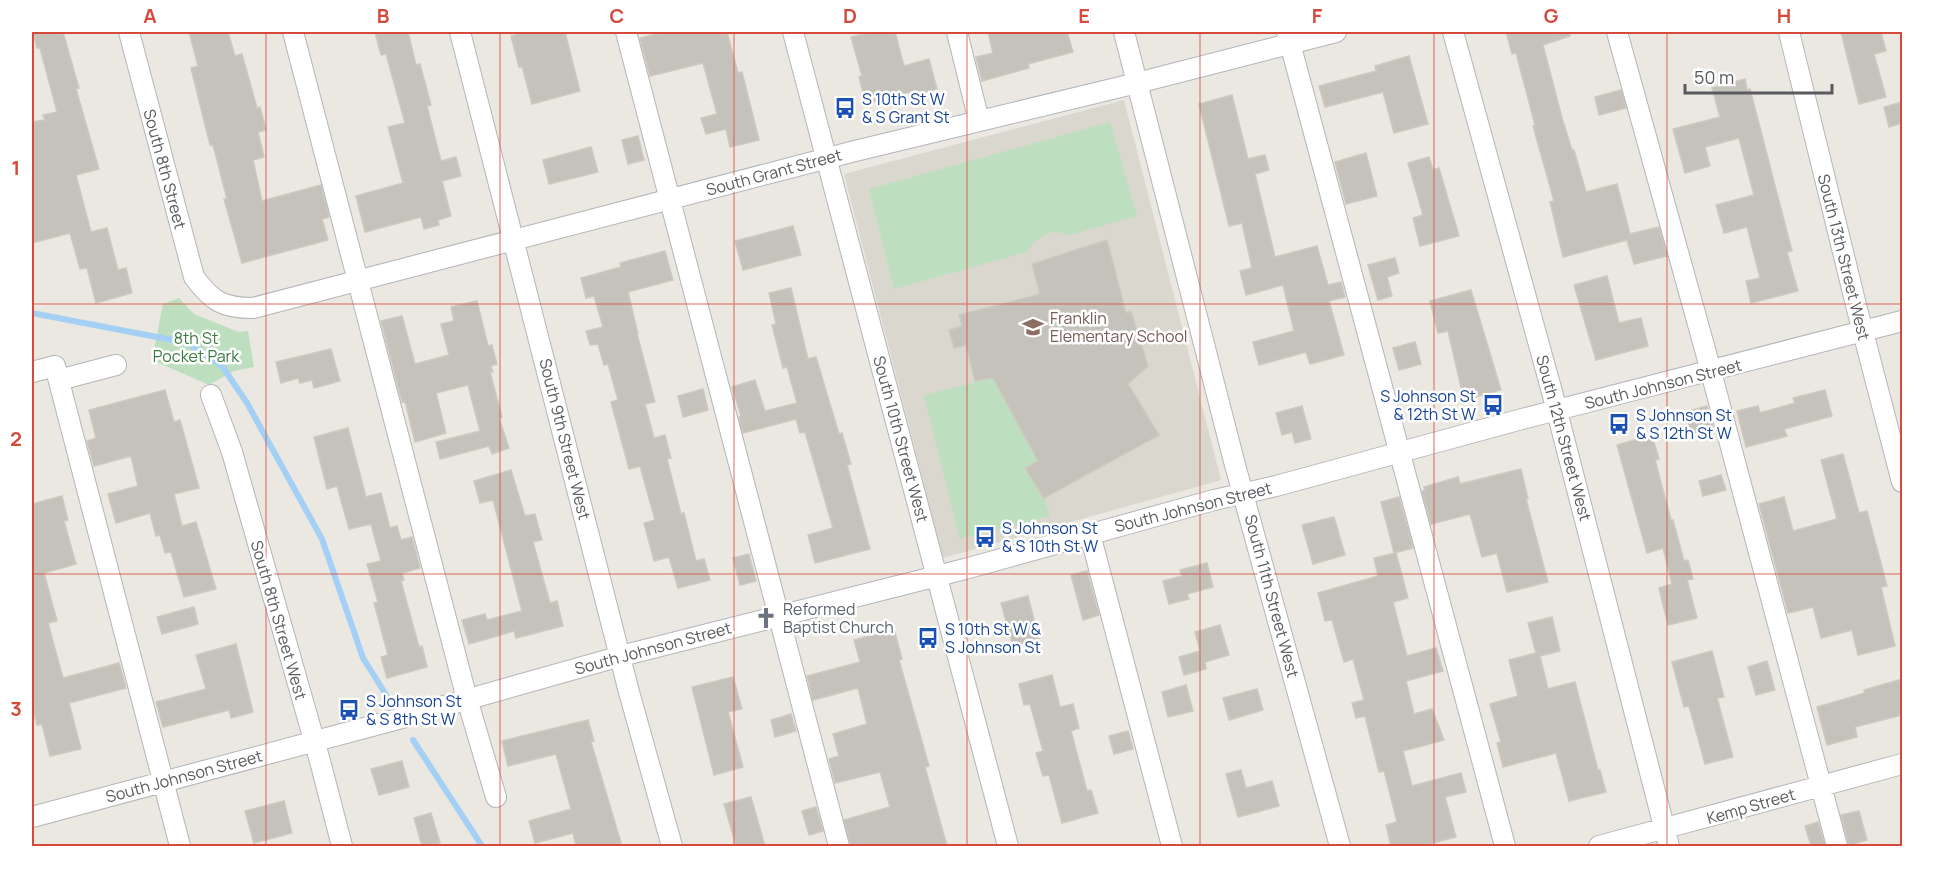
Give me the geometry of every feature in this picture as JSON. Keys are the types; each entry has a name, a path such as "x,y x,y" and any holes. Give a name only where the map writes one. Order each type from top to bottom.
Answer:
{"street":[{"name":"South 8th Street","path":"129,32 194,277 214,300"},
{"path":"292,32 467,699 496,798"},
{"name":"South 9th Street West","path":"460,32 672,846"},
{"path":"626,32 839,846"},
{"name":"South 10th Street West","path":"793,32 1008,846"},
{"path":"957,32 979,121"},
{"name":"South 11th Street West","path":"1124,32 1243,492 1340,846"},
{"name":"South Grant Street","path":"214,300 227,306 253,308 827,158 1137,82 1289,38 1336,32"},
{"name":"South 12th Street West","path":"1453,32 1556,410 1667,838"},
{"path":"1617,32 1711,372 1837,846"},
{"name":"South 13th Street West","path":"1789,32 1902,482"},
{"path":"1289,38 1505,846"},
{"name":"South Johnson Street","path":"32,817 621,656 938,576 1243,492 1276,486 1556,410 1711,372 1902,321"},
{"path":"32,372 57,373 116,365"},
{"path":"57,373 180,846"},
{"name":"South 8th Street West","path":"211,396 232,452 342,846"},
{"path":"1090,534 1172,846"},
{"name":"Kemp Street","path":"1599,846 1667,838 1821,786 1902,764"}],"shaded area":[{"name":"Franklin Elementary School","path":"1124,100 1221,480 943,558 844,174"}],"green space":[{"path":"1110,122 1137,216 1070,235 1053,231 1034,242 1027,252 894,289 869,189"},
{"name":"8th St Pocket Park","path":"179,298 194,314 239,332 248,331 254,367 234,371 209,385 152,360 163,304"},
{"path":"993,378 1038,461 1025,469 1044,498 1050,516 960,539 924,395"}],"building":[{"path":"33,32 63,32 79,88 76,89 99,169 76,175 91,232 107,228 118,270 126,268 132,293 96,303 87,268 80,269 70,233 32,243 32,122 45,120 43,115 57,112 40,48 37,48"},
{"path":"189,32 228,32 235,56 242,54 257,108 260,107 266,130 258,132 264,157 253,160 262,201 321,185 329,217 322,219 328,240 242,263 224,199 227,199 213,145 210,145 191,68 198,66"},
{"path":"375,32 408,32 416,65 420,64 431,105 427,106 441,161 456,157 461,176 442,181 451,216 438,220 439,225 424,229 421,217 365,232 356,196 403,183 388,127 405,123 386,54 381,55"},
{"path":"525,32 565,32 580,91 532,104 511,36"},
{"path":"665,32 727,32 738,73 742,72 759,140 730,147 726,129 706,134 701,118 717,114 703,63 650,76 640,38"},
{"path":"871,32 895,32 904,66 929,59 937,89 911,96 909,92 866,104 859,77 862,76 851,37"},
{"path":"988,32 1067,32 1073,52 1028,64 1029,68 982,81 976,57 993,53"},
{"path":"1506,32 1570,32 1570,36 1543,45 1562,118 1586,192 1617,184 1630,234 1659,227 1667,256 1634,264 1627,240 1563,257 1550,202 1554,201 1533,126 1535,125 1516,53 1512,54"},
{"path":"1841,32 1881,32 1886,51 1874,54 1886,97 1859,104"},
{"path":"1409,56 1428,124 1394,133 1383,92 1325,107 1319,86 1376,71 1375,66"},
{"path":"1745,79 1747,90 1750,89 1792,251 1787,252 1798,291 1751,303 1746,281 1760,278 1747,227 1724,233 1716,205 1754,195 1739,138 1705,147 1710,166 1685,173 1673,129 1720,117 1712,88"},
{"path":"1621,90 1626,108 1599,115 1595,97"},
{"path":"1232,95 1248,159 1265,155 1269,170 1255,174 1275,257 1317,246 1328,285 1341,282 1345,297 1329,301 1344,355 1310,364 1306,352 1259,365 1253,342 1294,331 1283,285 1246,295 1240,271 1252,268 1242,223 1229,226 1199,104"},
{"path":"1902,102 1902,123 1889,127 1884,107"},
{"path":"638,136 644,160 628,164 622,140"},
{"path":"591,147 598,172 549,184 543,160"},
{"path":"1366,153 1377,196 1346,204 1335,162"},
{"path":"1429,157 1433,170 1439,168 1459,236 1420,246 1413,218 1423,215 1408,163"},
{"path":"793,226 801,255 743,270 735,241"},
{"name":"Franklin Elementary School","path":"1107,240 1126,313 1131,311 1148,366 1128,384 1159,435 1044,498 1025,468 1038,461 993,378 975,381 966,345 954,348 949,330 962,326 959,315 1040,294 1032,264"},
{"path":"665,251 673,280 628,292 655,402 645,404 654,438 665,435 671,458 667,459 681,514 684,513 696,561 704,559 710,580 678,588 669,557 654,561 644,523 655,520 640,466 629,469 611,402 618,400 608,364 604,365 598,344 590,345 586,331 603,327 594,296 586,298 581,278 621,267 620,263"},
{"path":"1395,258 1399,273 1387,277 1392,296 1378,300 1368,265"},
{"path":"1607,276 1619,323 1641,318 1648,346 1596,360 1574,285"},
{"path":"791,288 808,359 816,357 839,434 842,433 851,464 847,465 870,549 815,563 808,535 833,528 805,432 800,433 796,419 743,433 739,417 741,416 732,387 755,380 765,411 797,403 787,367 783,368 772,325 776,324 769,293"},
{"path":"1471,290 1501,390 1464,400 1448,331 1438,333 1430,301"},
{"path":"477,301 488,346 492,345 497,364 491,366 493,372 490,372 502,417 499,418 509,448 492,454 489,446 440,459 436,442 480,431 468,385 436,393 446,433 415,442 381,321 402,316 415,364 449,355 441,324 454,321 451,307"},
{"path":"1415,342 1421,364 1399,370 1393,348"},
{"path":"331,349 340,381 314,388 312,380 300,383 298,378 281,383 276,362"},
{"path":"703,389 708,410 683,417 678,396"},
{"path":"165,390 174,422 180,420 199,488 174,494 182,526 196,522 216,589 184,597 171,552 165,553 160,535 156,536 150,513 116,523 108,494 138,486 131,456 94,466 87,441 96,438 89,410"},
{"path":"1825,390 1832,416 1784,429 1787,436 1746,447 1737,411 1758,406 1760,413 1795,403 1793,398"},
{"path":"1302,406 1311,439 1295,443 1292,432 1282,435 1276,413"},
{"path":"1707,406 1714,430 1691,436 1685,412"},
{"path":"348,428 366,497 381,493 390,528 397,526 401,540 412,537 420,568 402,573 404,580 401,581 419,647 422,646 427,667 387,678 381,657 388,655 374,603 378,602 367,564 381,561 371,524 349,529 337,486 327,489 314,437"},
{"path":"1652,435 1659,459 1655,460 1671,520 1673,520 1684,561 1688,560 1693,579 1687,580 1697,618 1668,625 1659,588 1672,584 1663,548 1647,553 1617,445"},
{"path":"1843,454 1859,513 1867,511 1887,586 1881,587 1895,646 1858,655 1852,630 1821,638 1813,607 1788,613 1759,504 1784,497 1793,531 1837,519 1821,460"},
{"path":"1521,469 1528,499 1526,499 1548,582 1507,592 1497,553 1482,557 1470,514 1431,524 1422,491 1425,490 1424,487 1458,477 1460,484"},
{"path":"511,470 525,516 535,514 542,540 533,542 550,603 557,601 563,626 516,638 514,631 469,644 462,620 485,614 487,620 522,611 493,500 480,503 474,481"},
{"path":"1721,475 1726,490 1703,496 1699,481"},
{"path":"62,496 68,520 64,521 76,564 44,573 57,621 48,623 63,678 119,663 126,688 69,703 81,749 50,756 42,724 37,725 32,705 32,504"},
{"path":"1399,497 1413,548 1394,553 1381,502"},
{"path":"1334,517 1345,555 1313,564 1302,525"},
{"path":"1396,553 1408,598 1393,602 1407,656 1436,648 1443,671 1406,681 1414,714 1432,709 1444,740 1403,751 1412,786 1461,773 1466,792 1445,797 1456,837 1422,846 1391,846 1386,825 1397,822 1384,771 1379,772 1365,716 1356,718 1352,703 1364,700 1353,659 1344,662 1332,620 1325,621 1318,593 1378,576 1374,558"},
{"path":"749,554 756,581 740,585 733,558"},
{"path":"1207,563 1213,587 1187,594 1189,599 1169,604 1163,581 1182,576 1180,570"},
{"path":"1087,571 1099,615 1083,620 1071,575"},
{"path":"1028,596 1039,639 1013,646 1001,603"},
{"path":"194,607 198,624 162,634 157,617"},
{"path":"1552,617 1560,651 1540,656 1548,689 1575,682 1606,792 1569,801 1556,753 1503,767 1497,743 1501,742 1490,704 1518,696 1509,660 1536,653 1528,623"},
{"path":"1220,625 1229,655 1205,662 1206,669 1184,675 1179,657 1200,651 1195,632"},
{"path":"894,629 902,659 899,660 929,766 925,767 947,846 851,846 844,820 890,807 880,772 835,783 829,759 839,756 833,734 867,724 858,688 813,700 807,676 860,662 854,640"},
{"path":"236,644 253,712 231,718 229,710 163,727 156,702 206,689 196,655"},
{"path":"1712,651 1724,697 1717,698 1733,757 1705,764 1689,706 1684,707 1672,662"},
{"path":"1767,661 1775,690 1756,695 1748,667"},
{"path":"1052,675 1060,707 1073,704 1079,728 1071,731 1087,791 1091,790 1098,813 1062,823 1049,775 1043,776 1036,753 1043,751 1030,704 1024,705 1019,684"},
{"path":"733,677 742,709 728,712 743,767 714,775 692,687"},
{"path":"1902,679 1902,715 1855,727 1857,737 1827,745 1817,707"},
{"path":"1186,685 1193,711 1168,717 1162,692"},
{"path":"1257,689 1263,710 1229,720 1223,698"},
{"path":"791,714 796,731 775,737 771,720"},
{"path":"588,720 594,741 591,742 622,846 576,846 573,833 535,843 529,821 571,809 556,754 508,766 502,741"},
{"path":"1128,731 1133,749 1114,754 1109,736"},
{"path":"402,761 409,787 379,795 371,769"},
{"path":"1241,770 1246,788 1272,781 1279,806 1238,817 1226,774"},
{"path":"751,797 765,846 736,846 724,804"},
{"path":"284,801 292,833 254,843 245,811"},
{"path":"816,807 823,831 809,835 802,811"},
{"path":"1859,811 1867,840 1849,845 1841,815"},
{"path":"431,813 440,843 422,846 414,818"},
{"path":"1818,822 1825,846 1811,846 1805,826"}],"waterway":[{"path":"32,313 188,343 222,366 247,403 322,539 363,658 388,698"},
{"path":"413,740 482,846"}],"place":[{"name":"S 10th St W & S Grant St","path":"845,108"},
{"name":"Franklin Elementary School","path":"1033,327"},
{"name":"S Johnson St & 12th St W","path":"1493,405"},
{"name":"S Johnson St & S 12th St W","path":"1619,424"},
{"name":"S Johnson St & S 10th St W","path":"985,537"},
{"name":"Reformed Baptist Church","path":"766,618"},
{"name":"S 10th St W & S Johnson St","path":"928,638"},
{"name":"S Johnson St & S 8th St W","path":"349,710"}]}
